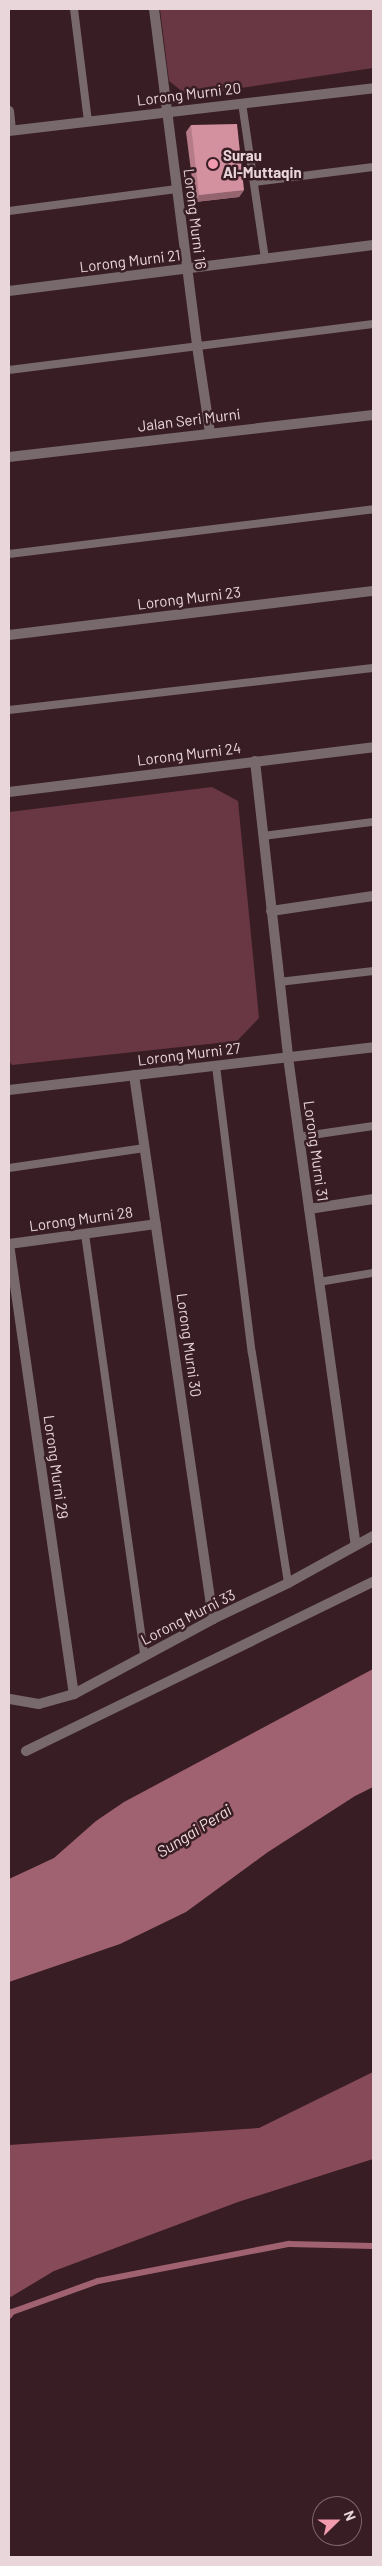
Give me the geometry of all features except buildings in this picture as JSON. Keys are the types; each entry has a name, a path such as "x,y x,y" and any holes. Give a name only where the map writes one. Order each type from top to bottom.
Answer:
{"street":[{"name":"Lorong Murni 16","path":"154,9 166,112 210,433"},
{"name":"Lorong Murni 20","path":"10,130 373,88"},
{"path":"9,111 10,130"},
{"name":"Lorong Murni 21","path":"9,291 373,245"},
{"name":"Jalan Seri Murni","path":"9,456 373,415"},
{"name":"Lorong Murni 23","path":"9,634 373,591"},
{"name":"Lorong Murni 24","path":"9,792 373,748"},
{"name":"Lorong Murni 31","path":"255,761 298,1137 356,1545"},
{"path":"271,911 373,896"},
{"name":"Lorong Murni 27","path":"9,1090 373,1047"},
{"name":"Lorong Murni 30","path":"134,1075 213,1619"},
{"path":"309,1209 373,1199"},
{"name":"Lorong Murni 28","path":"9,1244 156,1224"},
{"name":"Lorong Murni 29","path":"9,1244 74,1694"},
{"name":"Lorong Murni 33","path":"9,1698 39,1704 74,1694 213,1619 288,1583 373,1536"},
{"path":"26,1751 373,1582"}],"lane":[{"path":"74,9 88,121"},
{"path":"242,103 265,259"},
{"path":"254,182 373,167"},
{"path":"9,211 177,189"},
{"path":"9,370 373,324"},
{"path":"9,554 373,510"},
{"path":"9,710 373,668"},
{"path":"263,836 373,822"},
{"path":"279,982 373,971"},
{"path":"216,1066 252,1353 288,1583"},
{"path":"298,1137 373,1126"},
{"path":"9,1168 145,1148"},
{"path":"85,1234 144,1656"},
{"path":"319,1282 373,1273"}],"shaded area":[{"path":"160,9 373,9 373,68 188,96 169,81"},
{"path":"212,787 238,801 259,1018 237,1041 12,1065 9,1061 9,812"},
{"path":"373,2072 373,2159 238,2202 54,2271 9,2298 9,2145 259,2128"}],"water":[{"name":"Sungai Perai","path":"373,1669 373,1787 355,1796 268,1852 186,1912 120,1944 9,1982 9,1879 54,1858 96,1821 124,1802"}],"waterway":[{"path":"9,2316 12,2312 98,2281 289,2244 373,2246"}],"place":[{"name":"Surau Al-Muttaqin","path":"213,164"}]}
